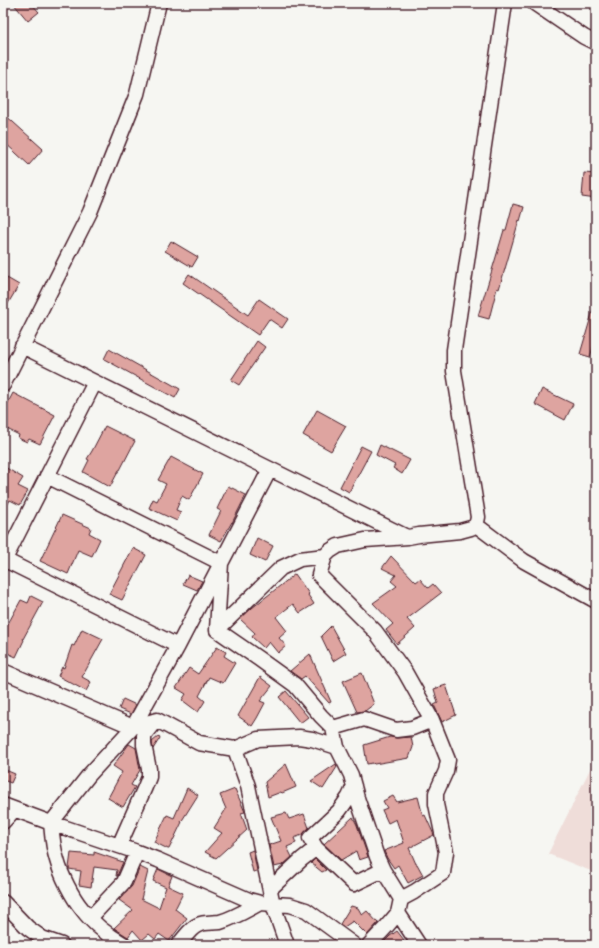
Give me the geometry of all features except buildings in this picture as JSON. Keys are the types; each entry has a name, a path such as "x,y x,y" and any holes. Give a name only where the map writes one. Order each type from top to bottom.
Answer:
{"street":[{"path":"3,385 90,212 137,94 159,3"},
{"path":"401,899 444,873 446,852 436,804 436,793 446,771 448,760 432,720 405,672 375,631 319,575 325,556 338,546 365,540 460,531 472,528 476,525 478,517 454,371 454,350 505,3"},
{"path":"534,3 584,37 596,43"},
{"path":"22,346 408,537"},
{"path":"95,382 4,562 178,646"},
{"path":"116,943 82,909 66,882 56,859 50,823 88,775 132,728 178,646 270,469"},
{"path":"48,476 221,563"},
{"path":"476,525 524,561 596,601"},
{"path":"217,630 281,568 300,559 325,556"},
{"path":"217,630 221,563"},
{"path":"217,630 295,685 333,728 337,747 351,775 359,805 377,857 383,870 401,899 398,913 369,945"},
{"path":"3,671 132,728 158,720 199,742 235,749 258,739 299,737 312,739 337,747"},
{"path":"333,728 364,719 396,730 412,728 432,720"},
{"path":"119,846 149,777 144,736 158,720"},
{"path":"235,749 248,786 270,889 266,904 287,945"},
{"path":"354,786 339,811 310,838 316,848 354,884 383,870"},
{"path":"3,822 9,807 50,823 137,852 223,888 266,904 290,905 306,910 354,945"},
{"path":"270,889 316,848"},
{"path":"90,918 124,882 137,852"},
{"path":"3,902 28,928 42,938 62,945"},
{"path":"178,945 191,930 198,925 219,922 266,904"},
{"path":"398,913 419,945"}],"shaded area":[{"path":"596,757 596,873 548,854"}]}
